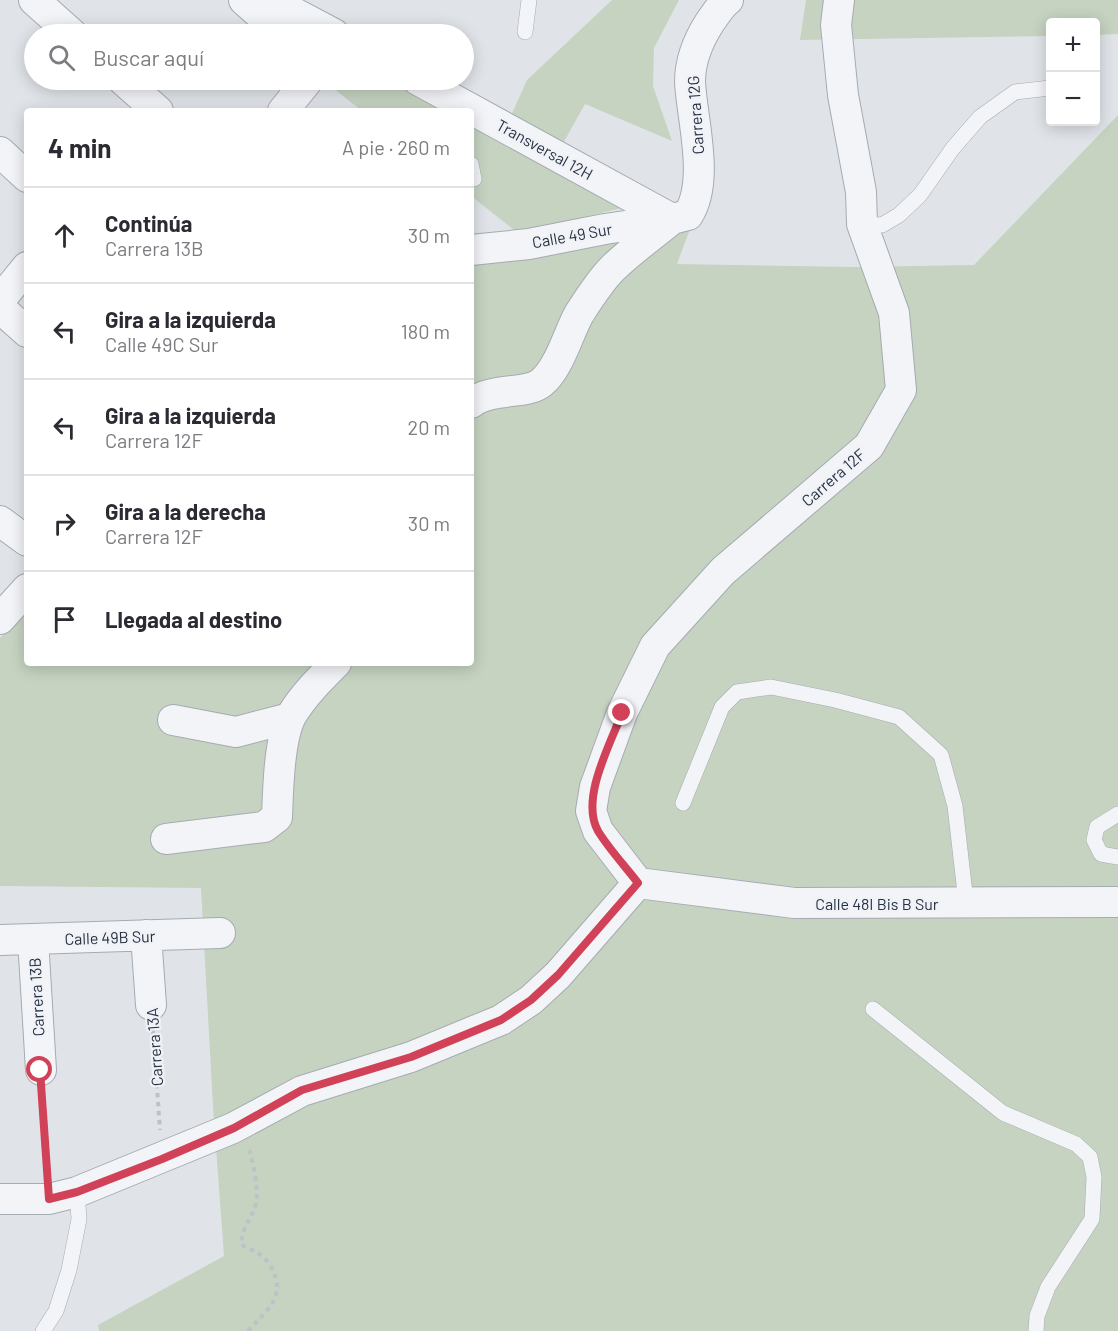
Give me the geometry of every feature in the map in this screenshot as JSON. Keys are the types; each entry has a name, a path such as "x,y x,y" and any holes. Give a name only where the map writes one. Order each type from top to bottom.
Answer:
{"street":[{"path":"34,0 61,24"},
{"path":"244,0 271,24"},
{"path":"270,0 315,24"},
{"name":"Carrera 12F","path":"638,883 598,831 591,811 595,787 622,713 655,646 723,572 869,446 901,390 894,313 862,224 861,192 843,95 836,25 839,0"},
{"name":"Carrera 12G","path":"474,401 491,394 532,387 540,383 550,372 579,314 611,270 672,219 688,215 695,204 699,157 690,80 698,40 725,2"},
{"path":"134,90 155,108"},
{"path":"285,108 300,90"},
{"name":"Transversal 12H","path":"434,90 460,106"},
{"name":"Transversal 12H","path":"474,113 672,219"},
{"path":"0,152 24,174"},
{"name":"Calle 49 Sur","path":"474,250 529,244 672,219"},
{"path":"0,304 24,271"},
{"path":"0,304 24,301"},
{"path":"0,304 24,329"},
{"path":"0,521 24,539"},
{"path":"0,619 24,592"},
{"path":"166,839 264,827 277,817 279,782 290,718 307,693 333,666"},
{"path":"173,720 236,732 290,718"},
{"path":"0,1199 49,1199 77,1192 234,1128 302,1090 411,1057 501,1020 531,1000 558,975 638,883"},
{"name":"Calle 48I Bis B Sur","path":"638,883 794,903 1118,902"},
{"name":"Calle 49B Sur","path":"0,940 220,933"},
{"name":"Carrera 13A","path":"146,935 151,1005"},
{"name":"Carrera 13B","path":"33,939 40,1070"}],"lane":[{"path":"525,32 529,0"},
{"path":"862,224 882,225 899,215 920,195 953,148 980,117 997,104 1015,92 1046,88"},
{"path":"683,802 722,707 737,692 771,687 835,700 899,717 940,754 955,806 966,902"},
{"path":"1118,814 1097,827 1094,840 1101,854 1118,857"},
{"path":"873,1009 1003,1113 1076,1144 1090,1157 1095,1177 1092,1219 1048,1287 1037,1316 1036,1331"},
{"path":"43,1331 56,1311 69,1270 79,1219 77,1192"}],"path":[{"name":"Carrera 13A","path":"151,1005 162,1159"},
{"path":"40,1070 49,1199"},
{"path":"234,1128 246,1142 253,1163 256,1202 245,1226 241,1244 262,1256 279,1282 278,1293 248,1331"}],"green space":[{"path":"612,0 679,0 654,48 653,86 672,141 585,104 561,147 509,120 527,80"},
{"path":"806,0 1118,0 1118,34 1100,35 1100,18 1046,18 1046,36 800,40"},
{"path":"336,90 421,90 454,108 358,108"},
{"path":"1118,115 1118,1331 99,1331 98,1325 224,1256 201,888 0,886 0,638 24,611 24,666 474,666 474,259 693,221 677,264 855,267 974,265"},
{"path":"474,119 634,205 518,233 474,198"}],"route":[{"path":"40,1070 49,1199 77,1192 234,1128 302,1090 411,1057 501,1020 531,1000 558,975 638,883 598,831 591,811 595,787 622,713"}]}
